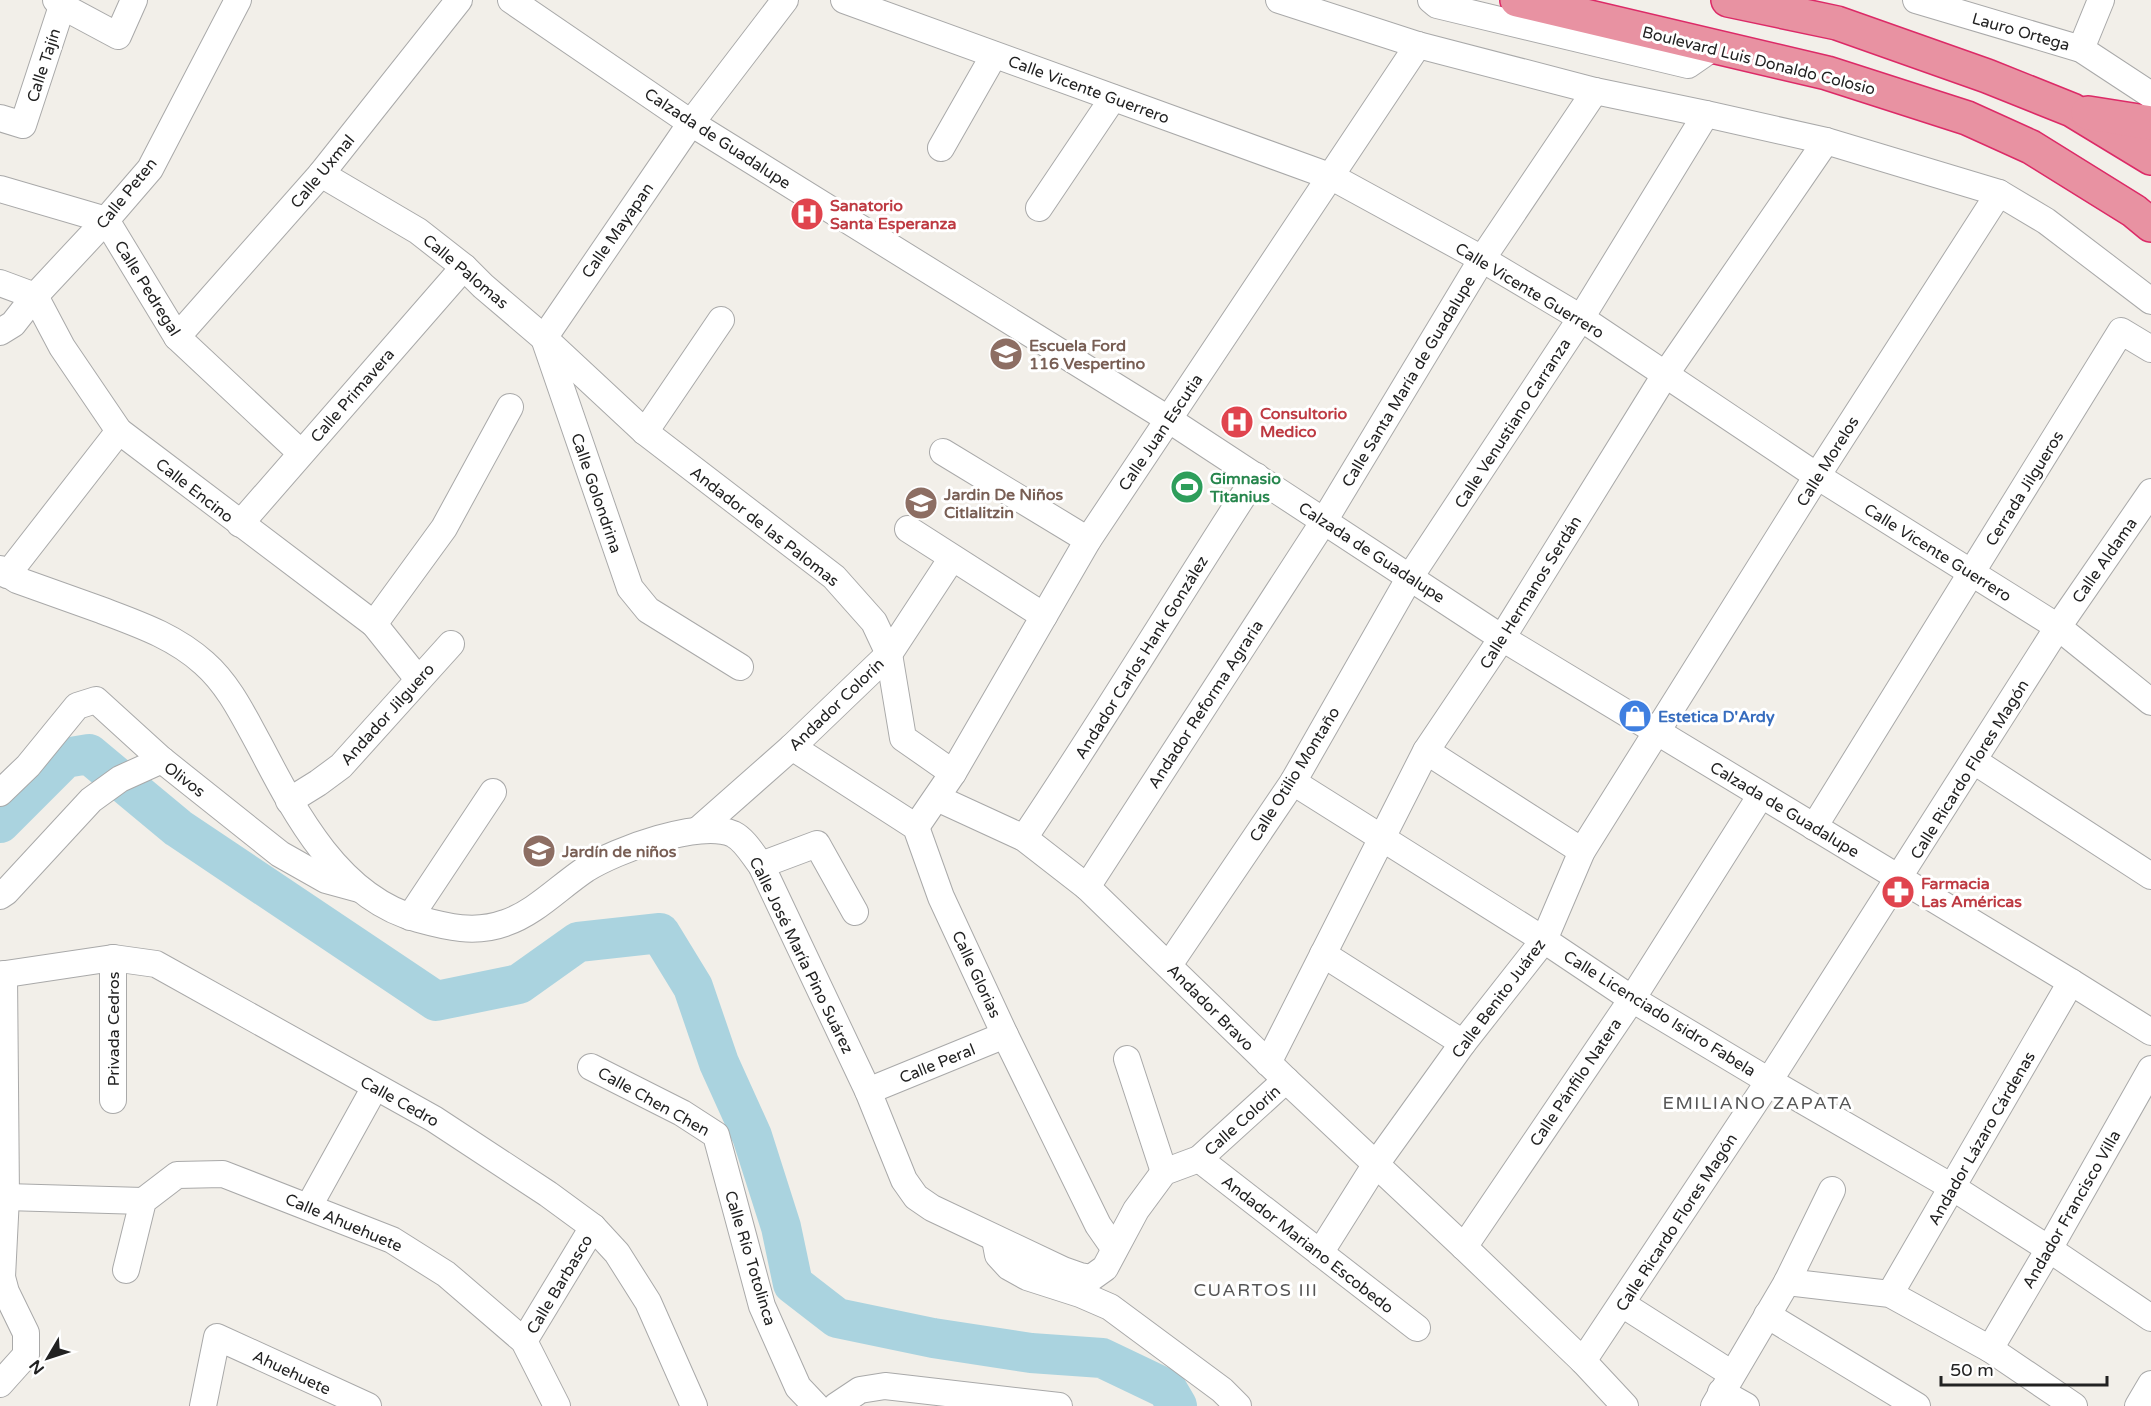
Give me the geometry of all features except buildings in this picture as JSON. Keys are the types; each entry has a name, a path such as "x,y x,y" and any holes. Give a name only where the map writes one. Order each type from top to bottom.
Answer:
{"highway":[{"name":"Boulevard Luis Donaldo Colosio","path":"1517,0 1827,73 1967,118 2031,147 2134,211 2151,225"},
{"path":"1728,0 1836,23 1987,76 2072,110 2151,158"},
{"path":"2072,110 2151,123"}],"street":[{"path":"59,3 118,36 134,0"},
{"name":"Calle Peten","path":"0,332 13,324 35,296 150,169 238,0"},
{"name":"Calle Uxmal","path":"177,337 321,174 459,0"},
{"name":"Calzada de Guadalupe","path":"511,0 691,123 1168,419 1502,638 2151,1032"},
{"name":"Calle Mayapan","path":"544,338 691,123 785,0"},
{"name":"Calle Vicente Guerrero","path":"844,0 1332,177 1482,259 1581,318 1817,477 2058,627 2151,702"},
{"path":"1279,0 1418,45 1595,92 1826,141 2000,193 2046,221 2151,301"},
{"path":"1431,0 1437,5 1688,65 1714,47"},
{"path":"1794,0 1810,4 1836,23"},
{"name":"Lauro Ortega","path":"1916,0 2081,49 2151,96"},
{"path":"2081,49 2101,0"},
{"name":"Calle Tajín","path":"12,121 59,3"},
{"name":"Calle Juan Escutia","path":"916,827 953,773 1088,540 1418,45"},
{"path":"941,148 994,55"},
{"name":"Calle Santa María de Guadalupe","path":"1324,521 1482,259 1595,92"},
{"path":"1039,208 1113,98"},
{"name":"Calle Venustiano Carranza","path":"1410,577 1581,318 1706,114"},
{"name":"Calle Hermanos Serdán","path":"1277,1072 1323,954 1426,751 1502,638 1665,375 1826,141"},
{"name":"Calle Palomas","path":"321,174 418,231 464,267 544,338"},
{"path":"0,189 106,220"},
{"name":"Calle Morelos","path":"1658,732 1817,477 2000,193"},
{"name":"Calle Pedregal","path":"106,220 177,337 302,453"},
{"name":"Calle Primavera","path":"240,524 464,267"},
{"path":"0,282 35,296"},
{"name":"Calle Encino","path":"35,296 62,347 119,431 374,624 418,679"},
{"path":"645,432 721,320"},
{"name":"Cerrada Jilgueros","path":"1814,827 2121,331 2151,349"},
{"name":"Andador de las Palomas","path":"544,338 645,432 834,577 874,622 889,654 903,738 953,773"},
{"name":"Calle Golondrina","path":"544,338 630,588 648,610 740,668"},
{"path":"374,624 444,528 510,407"},
{"path":"4,572 119,431"},
{"path":"944,452 1088,540"},
{"name":"Andador Carlos Hank González","path":"1024,838 1094,733 1166,615 1256,476"},
{"name":"Calle Aldama","path":"2058,627 2151,492"},
{"name":"Andador Reforma Agraria","path":"1087,887 1324,521"},
{"path":"908,529 1044,616"},
{"name":"Andador Colorín","path":"698,830 792,747 889,654 952,558"},
{"name":"Calle José María Pino Suárez","path":"4,572 17,580 152,629 190,652 223,683 233,698 289,801 310,833 359,889 383,906 410,917 451,928 476,930 502,924 522,916 586,869 636,845 698,830 719,830 735,835 761,865 868,1091 904,1180 916,1197 932,1208 995,1239 1063,1270 1090,1278 1105,1268 1114,1248"},
{"name":"Calle Otilio Montaño","path":"1169,965 1293,782 1410,577"},
{"name":"Calle Ricardo Flores Magón","path":"1583,1361 1769,1081 2058,627"},
{"name":"Andador Jilguero","path":"289,801 341,766 451,644"},
{"path":"0,793 28,766 77,706 96,700 162,760"},
{"name":"Calle Benito Juárez","path":"1320,1253 1376,1164 1463,1043 1544,940 1582,851 1658,732"},
{"path":"792,747 916,827"},
{"path":"1426,751 1582,851"},
{"name":"Olivos","path":"0,896 91,800 120,779 162,760 280,854 326,880 359,889"},
{"path":"1974,761 2151,876"},
{"name":"Calle Licenciado Isidro Fabela","path":"1293,782 1544,940 1632,999 1952,1187 2151,1318"},
{"path":"410,917 493,792"},
{"name":"Calle Pánfilo Natera","path":"1464,1247 1632,999 1761,795"},
{"name":"Andador Bravo","path":"937,798 1024,838 1087,887 1277,1072 1464,1247"},
{"name":"Calle Glorias","path":"916,827 942,897 1005,1035 1098,1225 1114,1248"},
{"path":"761,865 817,844 855,912"},
{"path":"1323,954 1463,1043"},
{"name":"Calle Cedro","path":"2,974 113,958 156,964 434,1119 548,1194 593,1227 618,1253 648,1302 694,1406"},
{"name":"Privada Cedros","path":"113,958 113,1100"},
{"path":"0,1384 26,1355 26,1333 6,1292 2,1277 6,1197 2,974"},
{"name":"Andador Lázaro Cárdenas","path":"1890,1294 2071,982"},
{"name":"Calle Peral","path":"868,1091 1005,1035"},
{"path":"1114,1248 1136,1210 1164,1172 1127,1059"},
{"name":"Calle Chen Chen","path":"591,1066 682,1113 716,1135"},
{"name":"Andador Francisco Villa","path":"1990,1349 2151,1068"},
{"name":"Calle Colorín","path":"1164,1172 1199,1160 1277,1072"},
{"path":"309,1206 375,1088"},
{"name":"Calle Río Totolinca","path":"716,1135 762,1306 798,1387 816,1406"},
{"name":"Andador Mariano Escobedo","path":"1199,1160 1417,1328"},
{"name":"Calle Ahuehuete","path":"143,1201 177,1175 223,1174 392,1240 446,1274 524,1341 557,1406"},
{"path":"1723,1390 1786,1282 1832,1190"},
{"path":"6,1197 143,1201 126,1270"},
{"name":"Calle Barbasco","path":"524,1341 593,1227"},
{"path":"995,1239 998,1255 1009,1267 1027,1277 1080,1294 1110,1307 1222,1390 1238,1406"},
{"path":"1464,1247 1583,1361 1625,1406"},
{"path":"1786,1282 1890,1294 1990,1349 2074,1406"},
{"path":"1622,1304 1723,1390 1746,1406"},
{"path":"1767,1315 1917,1406"},
{"name":"Ahuehuete","path":"203,1406 217,1337 341,1400 368,1406"},
{"path":"2138,1406 2151,1384"},
{"path":"836,1406 860,1390 885,1386 1059,1406"}],"waterway":[{"path":"0,823 65,758 89,754 178,828 436,1001 519,984 578,942 660,933 693,987 719,1063 752,1136 781,1227 793,1284 837,1318 933,1338 1031,1353 1102,1358 1167,1389 1177,1406"}],"place":[{"name":"Sanatorio Santa Esperanza","path":"807,214"},
{"name":"Escuela Ford 116 Vespertino","path":"1006,354"},
{"name":"Consultorio Medico","path":"1237,422"},
{"name":"Gimnasio Titanius","path":"1187,487"},
{"name":"Jardin De Niños Citlalitzin","path":"921,503"},
{"name":"Estetica D'Ardy","path":"1635,716"},
{"name":"Jardín de niños","path":"539,851"},
{"name":"Farmacia Las Américas","path":"1898,892"}],"district":[{"name":"EMILIANO ZAPATA","path":"1758,1103"},
{"name":"CUARTOS III","path":"1256,1290"}]}
